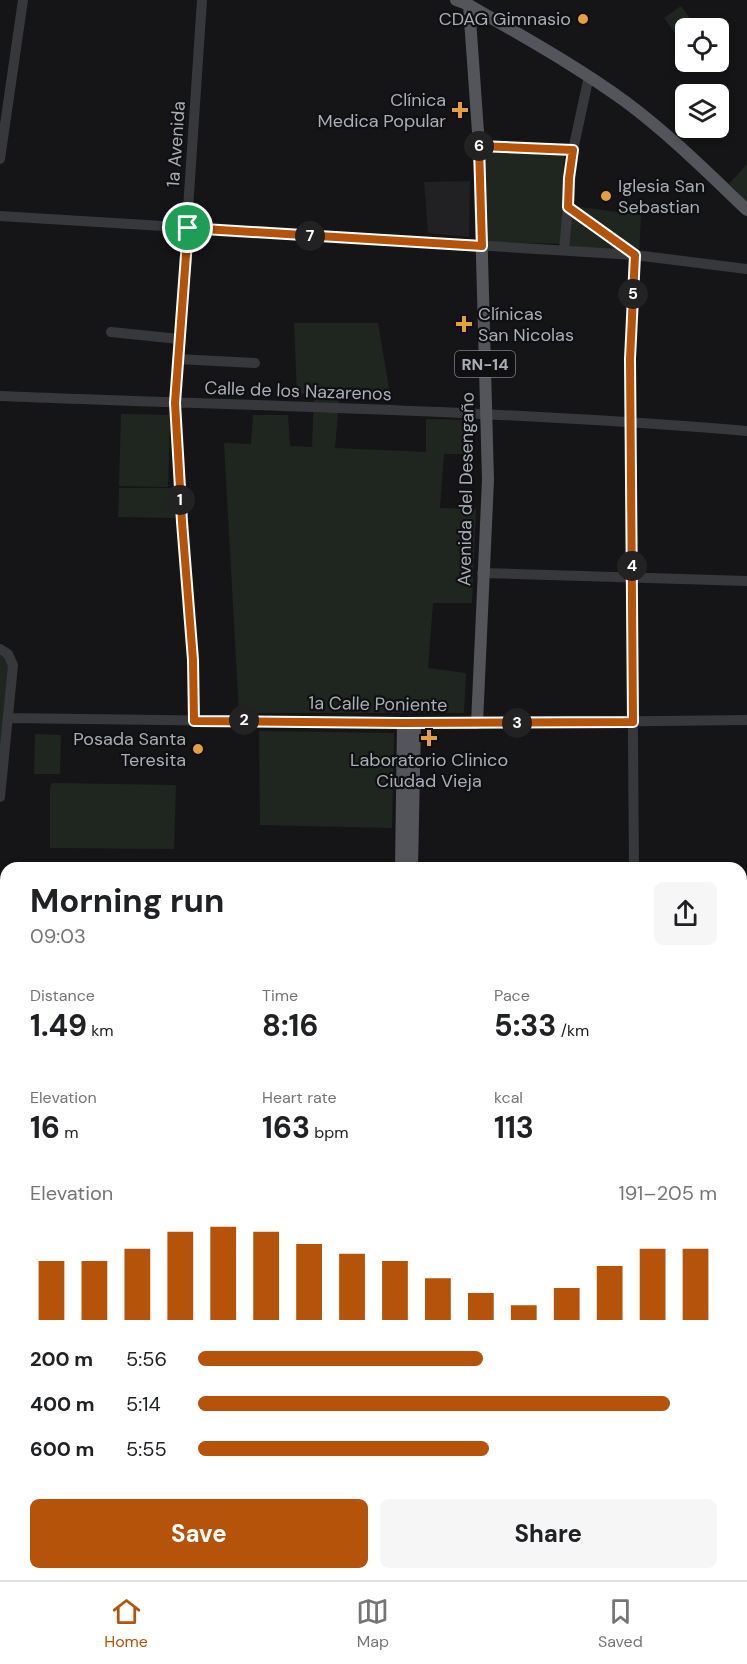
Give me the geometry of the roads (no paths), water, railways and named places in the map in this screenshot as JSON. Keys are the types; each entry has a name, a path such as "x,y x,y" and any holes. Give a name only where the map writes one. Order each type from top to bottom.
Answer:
{"main road":[{"path":"462,2 589,76 647,119 747,210"},
{"name":"Avenida del Desengaño","path":"462,2 479,146 487,414 488,480 477,723"},
{"path":"401,862 409,723"},
{"path":"409,723 412,862"},
{"name":"1a Calle Poniente","path":"409,723 477,723"}],"street":[{"path":"0,159 24,0"},
{"name":"1a Avenida","path":"194,721 193,660 175,403 202,0"},
{"path":"564,250 573,150 589,76"},
{"path":"479,146 573,150"},
{"path":"568,207 635,255"},
{"path":"0,216 635,255 747,269"},
{"path":"634,862 630,359 635,255"},
{"path":"111,332 178,339"},
{"path":"177,359 255,363"},
{"name":"Calle de los Nazarenos","path":"0,396 487,414 631,421 747,431"},
{"path":"482,573 747,582"},
{"path":"0,649 8,654 13,665 0,797"},
{"name":"1a Calle Poniente","path":"9,718 409,723"},
{"name":"1a Calle Poniente","path":"477,723 747,720"}],"place":[{"name":"CDAG Gimnasio","path":"583,19"},
{"name":"Clínica Medica Popular","path":"460,110"},
{"name":"Iglesia San Sebastian","path":"606,196"},
{"name":"Clínicas San Nicolas","path":"464,324"},
{"name":"Laboratorio Clinico Ciudad Vieja","path":"429,738"},
{"name":"Posada Santa Teresita","path":"198,749"}]}
